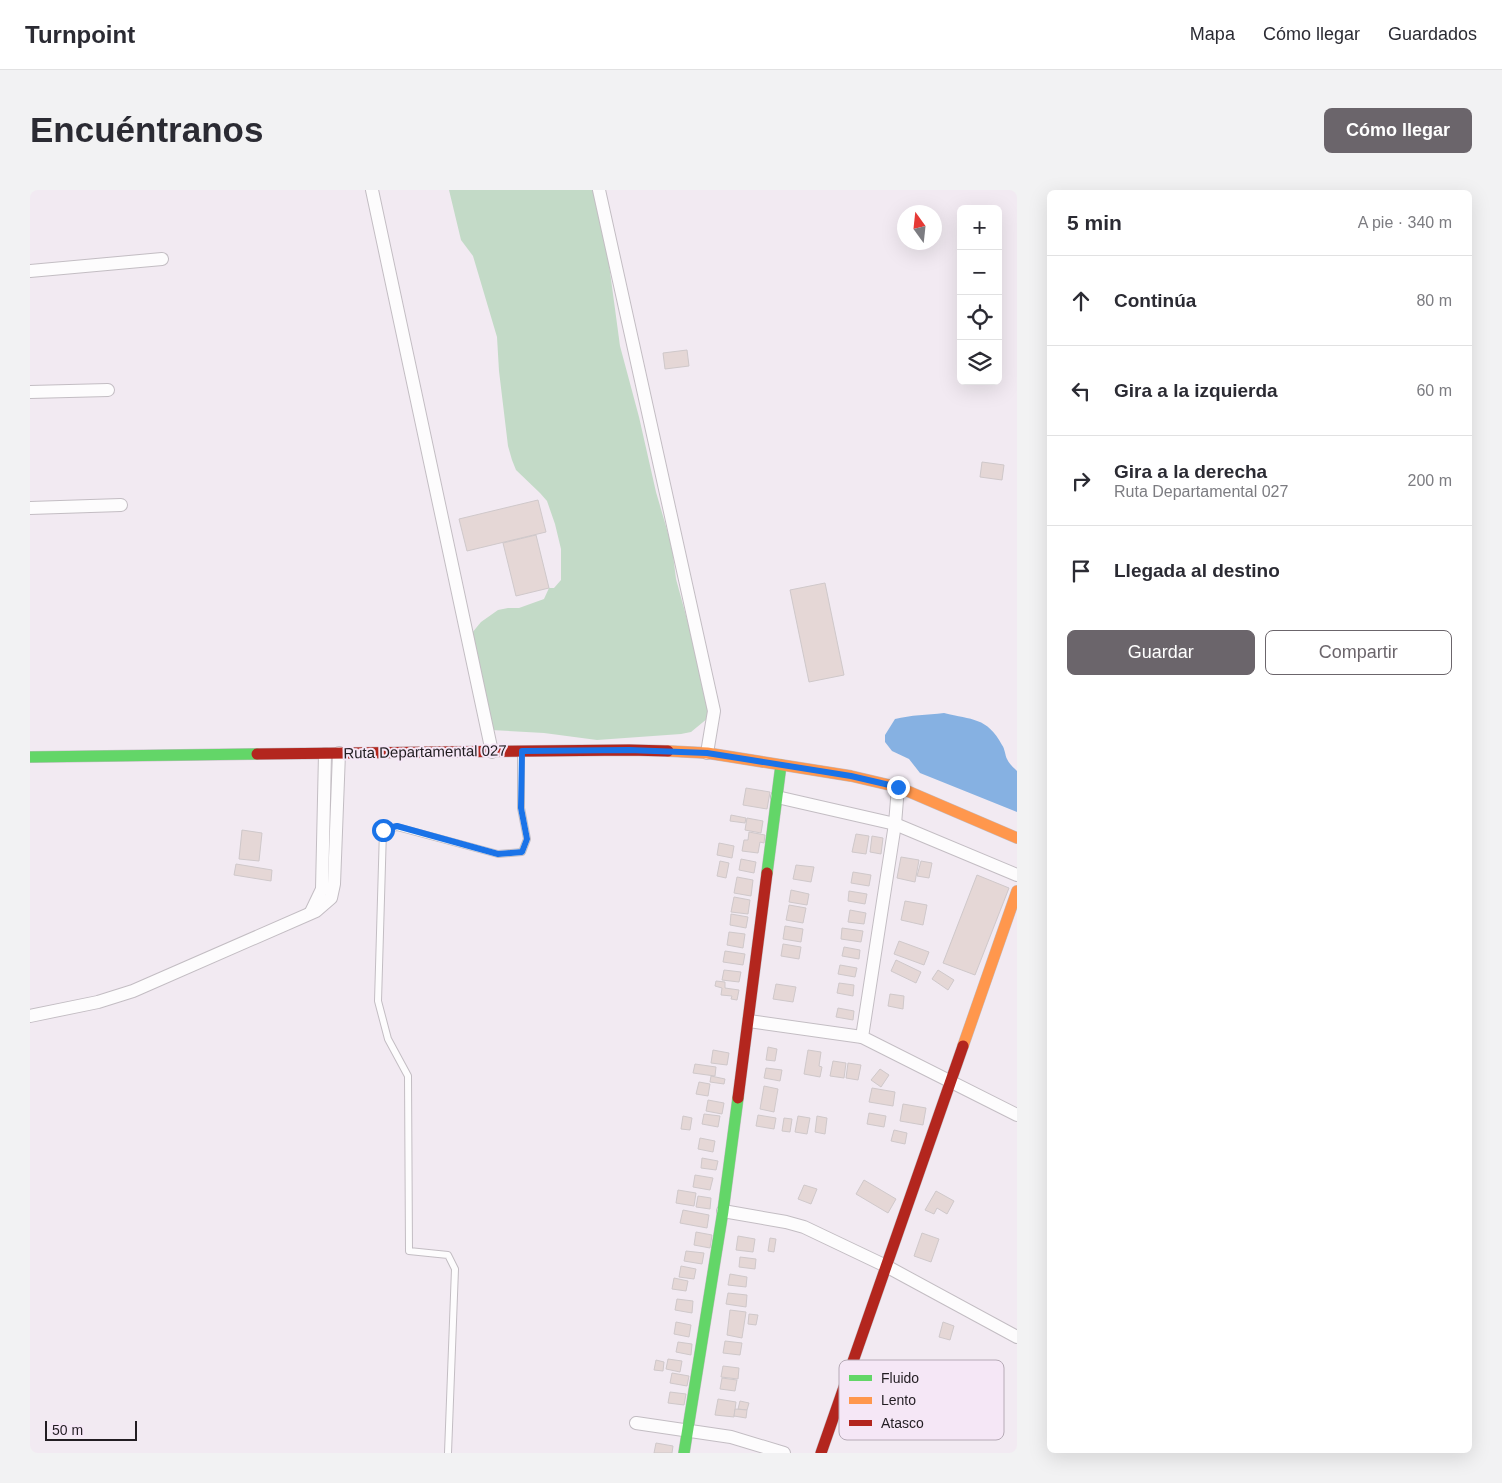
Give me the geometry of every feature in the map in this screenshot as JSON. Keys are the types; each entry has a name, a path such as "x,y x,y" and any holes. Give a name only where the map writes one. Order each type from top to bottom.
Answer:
{"street":[{"path":"372,190 492,752"},
{"path":"598,190 714,711 707,753"},
{"path":"30,270 162,259"},
{"path":"30,392 108,390"},
{"path":"30,508 121,504"},
{"name":"Ruta Departamental 027","path":"30,757 629,750 707,753 851,776 898,787 1017,838"},
{"path":"30,1016 98,1002 133,991 316,911 331,898 334,884 339,753"},
{"path":"310,914 322,889 325,754"},
{"path":"684,1453 723,1211 781,765"},
{"path":"862,1037 895,824 898,787"},
{"path":"777,798 895,824 1017,875"},
{"path":"853,1360 1017,891"},
{"path":"749,1021 862,1037 1017,1115"},
{"path":"723,1211 804,1227 886,1266 1017,1337"},
{"path":"821,1453 839,1401"},
{"path":"636,1423 731,1437 784,1453"}],"lane":[{"path":"448,1453 455,1269 448,1255 409,1250 408,1076 388,1039 378,1001 383,830 397,826 498,854 522,852 527,839 521,808 522,751"}],"green space":[{"path":"449,190 599,190 620,346 656,492 672,547 676,579 691,634 709,687 708,718 691,732 597,740 544,733 491,730 467,639 481,622 498,610 519,608 544,599 549,588 554,588 561,580 561,549 547,501 516,470 512,460 508,446 497,337 473,256 461,240"}],"water":[{"path":"944,713 978,721 991,729 1003,747 1008,761 1017,771 1017,812 920,773 909,759 892,751 885,742 885,735 895,719"}],"building":[{"path":"687,350 689,366 665,369 663,353"},
{"path":"982,462 1004,465 1002,480 980,477"},
{"path":"538,500 546,532 467,551 459,519"},
{"path":"536,535 549,588 516,596 503,543"},
{"path":"825,583 844,675 809,682 790,590"},
{"path":"746,788 770,792 767,809 743,805"},
{"path":"731,815 746,818 745,823 730,821"},
{"path":"747,818 763,821 761,833 745,830"},
{"path":"242,830 262,833 259,861 239,859"},
{"path":"749,832 765,835 764,843 760,842 758,853 742,851 744,840 748,840"},
{"path":"856,834 869,836 866,854 852,852"},
{"path":"872,836 883,838 881,854 870,852"},
{"path":"719,843 734,846 732,858 717,855"},
{"path":"901,857 919,860 915,882 897,878"},
{"path":"741,859 756,862 754,873 739,870"},
{"path":"720,861 729,863 726,878 717,876"},
{"path":"921,861 932,863 929,878 917,876"},
{"path":"236,864 272,870 271,881 234,875"},
{"path":"796,865 814,867 811,882 793,879"},
{"path":"853,872 871,875 869,886 851,883"},
{"path":"977,875 1009,888 975,975 943,963"},
{"path":"737,877 753,880 751,896 734,893"},
{"path":"791,890 809,894 807,905 789,902"},
{"path":"849,891 867,894 865,904 848,901"},
{"path":"734,897 750,900 748,914 731,912"},
{"path":"905,901 927,905 923,925 901,920"},
{"path":"789,905 806,908 803,923 786,920"},
{"path":"850,910 866,913 864,924 848,922"},
{"path":"731,914 748,917 746,928 730,925"},
{"path":"785,926 803,929 801,942 783,939"},
{"path":"842,928 863,931 861,942 841,939"},
{"path":"729,932 745,934 743,948 727,945"},
{"path":"899,941 929,952 924,965 894,954"},
{"path":"783,944 801,947 799,959 781,956"},
{"path":"844,947 860,950 859,959 842,956"},
{"path":"725,951 745,954 743,965 723,962"},
{"path":"896,960 921,972 916,983 891,971"},
{"path":"840,965 857,968 855,977 838,974"},
{"path":"724,970 741,972 739,982 722,980"},
{"path":"938,970 954,980 948,990 932,979"},
{"path":"716,981 725,982 725,988 739,990 737,1000 731,999 732,996 721,995 722,988 715,986"},
{"path":"839,983 854,985 853,996 837,993"},
{"path":"776,984 796,987 793,1002 773,999"},
{"path":"890,994 904,996 903,1009 888,1006"},
{"path":"838,1008 854,1011 853,1020 836,1017"},
{"path":"768,1047 777,1049 775,1061 766,1060"},
{"path":"713,1050 729,1053 727,1065 711,1063"},
{"path":"808,1050 821,1052 819,1066 822,1067 820,1077 804,1074"},
{"path":"833,1061 846,1063 844,1078 830,1076"},
{"path":"848,1063 861,1065 858,1080 846,1078"},
{"path":"695,1064 716,1067 715,1076 693,1073"},
{"path":"766,1068 782,1070 780,1081 764,1078"},
{"path":"880,1069 889,1075 881,1087 871,1080"},
{"path":"711,1076 725,1079 724,1084 710,1082"},
{"path":"699,1082 710,1084 708,1096 696,1094"},
{"path":"764,1086 778,1089 774,1112 760,1109"},
{"path":"872,1088 895,1092 893,1106 869,1102"},
{"path":"708,1100 724,1103 722,1114 706,1111"},
{"path":"903,1104 926,1108 923,1125 900,1121"},
{"path":"869,1113 886,1116 884,1127 867,1124"},
{"path":"704,1114 720,1116 718,1127 702,1124"},
{"path":"758,1115 776,1118 774,1129 756,1126"},
{"path":"683,1116 692,1118 690,1130 681,1129"},
{"path":"798,1116 810,1118 807,1134 795,1132"},
{"path":"817,1116 827,1118 825,1134 815,1132"},
{"path":"784,1118 792,1119 790,1132 782,1131"},
{"path":"894,1130 907,1133 905,1144 891,1141"},
{"path":"700,1138 715,1141 713,1152 698,1149"},
{"path":"702,1158 718,1161 716,1170 701,1168"},
{"path":"695,1175 713,1178 710,1190 693,1187"},
{"path":"864,1180 896,1199 888,1213 856,1194"},
{"path":"804,1185 817,1189 811,1204 798,1199"},
{"path":"678,1190 696,1193 694,1206 676,1203"},
{"path":"936,1191 954,1201 947,1214 937,1208 934,1214 925,1210"},
{"path":"698,1196 711,1198 710,1209 696,1207"},
{"path":"683,1210 709,1215 707,1228 680,1223"},
{"path":"696,1232 712,1235 710,1248 694,1245"},
{"path":"922,1233 939,1239 931,1262 914,1256"},
{"path":"738,1236 755,1239 753,1252 736,1250"},
{"path":"770,1238 776,1239 774,1252 768,1251"},
{"path":"686,1251 704,1253 702,1264 684,1261"},
{"path":"740,1257 756,1259 755,1269 739,1267"},
{"path":"681,1266 696,1269 694,1279 679,1277"},
{"path":"730,1274 747,1277 746,1287 728,1285"},
{"path":"674,1278 688,1281 686,1291 672,1289"},
{"path":"728,1293 747,1295 746,1307 726,1304"},
{"path":"677,1299 693,1301 692,1313 675,1310"},
{"path":"730,1310 746,1312 742,1338 727,1335"},
{"path":"749,1314 758,1315 756,1325 748,1324"},
{"path":"676,1322 691,1325 689,1337 674,1334"},
{"path":"943,1322 954,1326 950,1340 939,1337"},
{"path":"725,1341 742,1343 740,1355 723,1353"},
{"path":"678,1342 692,1344 691,1355 676,1352"},
{"path":"668,1359 682,1361 680,1372 666,1369"},
{"path":"656,1360 664,1362 663,1371 654,1370"},
{"path":"723,1366 739,1368 738,1379 721,1377"},
{"path":"672,1373 689,1376 687,1386 670,1383"},
{"path":"722,1378 737,1380 735,1391 720,1389"},
{"path":"670,1392 686,1394 684,1405 668,1403"},
{"path":"718,1399 736,1402 734,1417 715,1415"},
{"path":"740,1401 749,1403 747,1410 738,1409"},
{"path":"735,1409 747,1410 746,1418 734,1416"},
{"path":"656,1443 673,1446 672,1453 654,1453"}],"traffic: fast":[{"path":"30,757 257,754"},
{"path":"767,873 781,765"},
{"path":"684,1453 723,1211 738,1098"}],"traffic: slow":[{"path":"668,751 707,753 851,776 898,787 1017,838"},
{"path":"963,1046 1017,891"}],"traffic: jam":[{"path":"257,754 668,751"},
{"path":"738,1098 767,873"},
{"path":"853,1360 963,1046"},
{"path":"821,1453 839,1401"}],"route":[{"path":"383,830 397,826 498,854 522,852 527,839 521,808 522,751 629,750 707,753 851,776 898,787"}]}
